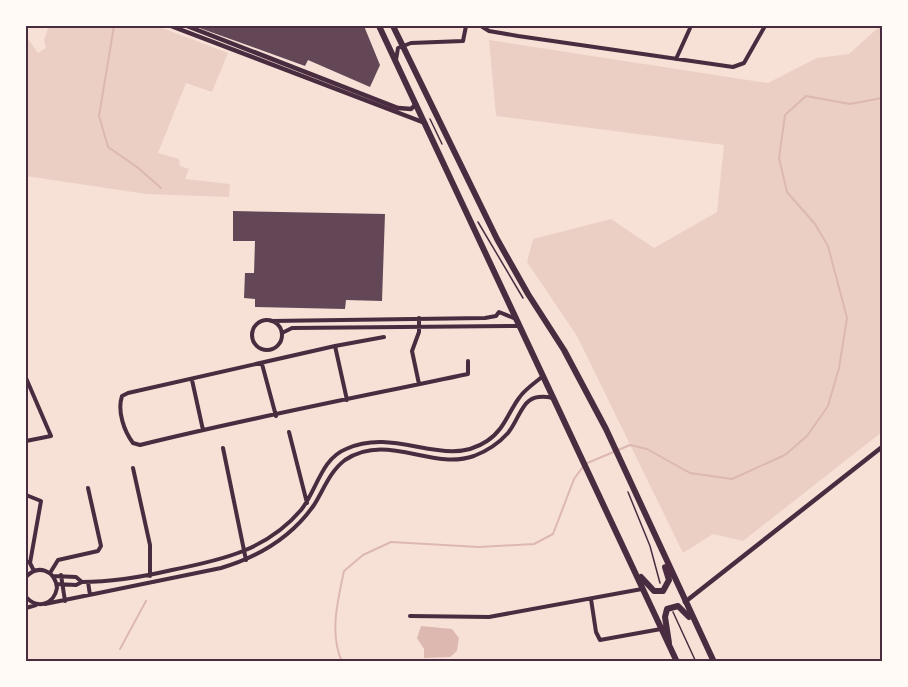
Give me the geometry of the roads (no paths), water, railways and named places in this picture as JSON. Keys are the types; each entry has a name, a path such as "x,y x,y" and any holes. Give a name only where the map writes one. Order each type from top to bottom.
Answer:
{"highway":[{"path":"380,26 677,662"},
{"path":"393,26 494,234 528,294 564,350 606,429 714,662"},
{"path":"634,569 651,589 663,591 669,580 664,557"},
{"path":"669,644 670,637 665,615 671,607 681,607 698,629"}],"street":[{"path":"171,26 211,38 401,109 411,109 416,104"},
{"path":"187,26 211,38"},
{"path":"396,61 396,52 402,45 463,41 466,26"},
{"path":"481,26 489,31 518,36 734,67 744,63 765,26"},
{"path":"676,59 691,26"},
{"path":"365,96 425,123"},
{"path":"271,321 280,328 282,333 280,342 273,349 264,350 256,345 253,336 256,327 263,321 485,318 495,316 499,312 518,323"},
{"path":"419,318 419,327 412,351 419,384"},
{"path":"282,333 292,328 419,327 518,323"},
{"path":"384,337 124,394 120,402 120,411 128,436 137,444 469,374 468,361"},
{"path":"335,346 347,400"},
{"path":"262,364 276,416"},
{"path":"57,584 76,585 82,582 150,575 219,561 244,552 279,531 306,502 330,460 346,449 361,444 393,441 452,453 473,448 497,433 520,397 543,376"},
{"path":"26,378 51,436 26,441"},
{"path":"192,380 203,430"},
{"path":"26,392 31,390"},
{"path":"26,608 221,568 246,560 284,537 313,507 338,467 350,458 363,453 393,449 444,460 468,458 490,448 503,438 526,402 538,396 554,399"},
{"path":"289,432 306,502 313,507"},
{"path":"361,444 363,453"},
{"path":"685,602 882,447"},
{"path":"223,448 246,560"},
{"path":"346,449 350,458"},
{"path":"330,460 338,467"},
{"path":"133,468 150,545 151,582"},
{"path":"323,471 332,475"},
{"path":"26,597 33,603 43,604 55,596 57,584 52,575 57,560 99,551 101,546 88,488"},
{"path":"26,495 40,501 28,562 34,571 76,577 82,582"},
{"path":"26,577 34,571"},
{"path":"61,575 65,601"},
{"path":"88,582 90,595"},
{"path":"410,616 489,617 643,589"},
{"path":"591,599 600,640 662,629"}],"waterway":[{"path":"114,26 99,116 108,147 137,167 161,188"},
{"path":"342,662 335,628 339,593 344,571 363,555 391,542 479,547 534,544 553,534 574,479 585,464 630,445 647,449 690,473 732,479 785,455 807,436 828,406 839,368 847,318 828,246 815,224 787,192 779,158 785,115 806,96 850,104 882,98"},
{"path":"120,649 146,601"}]}
